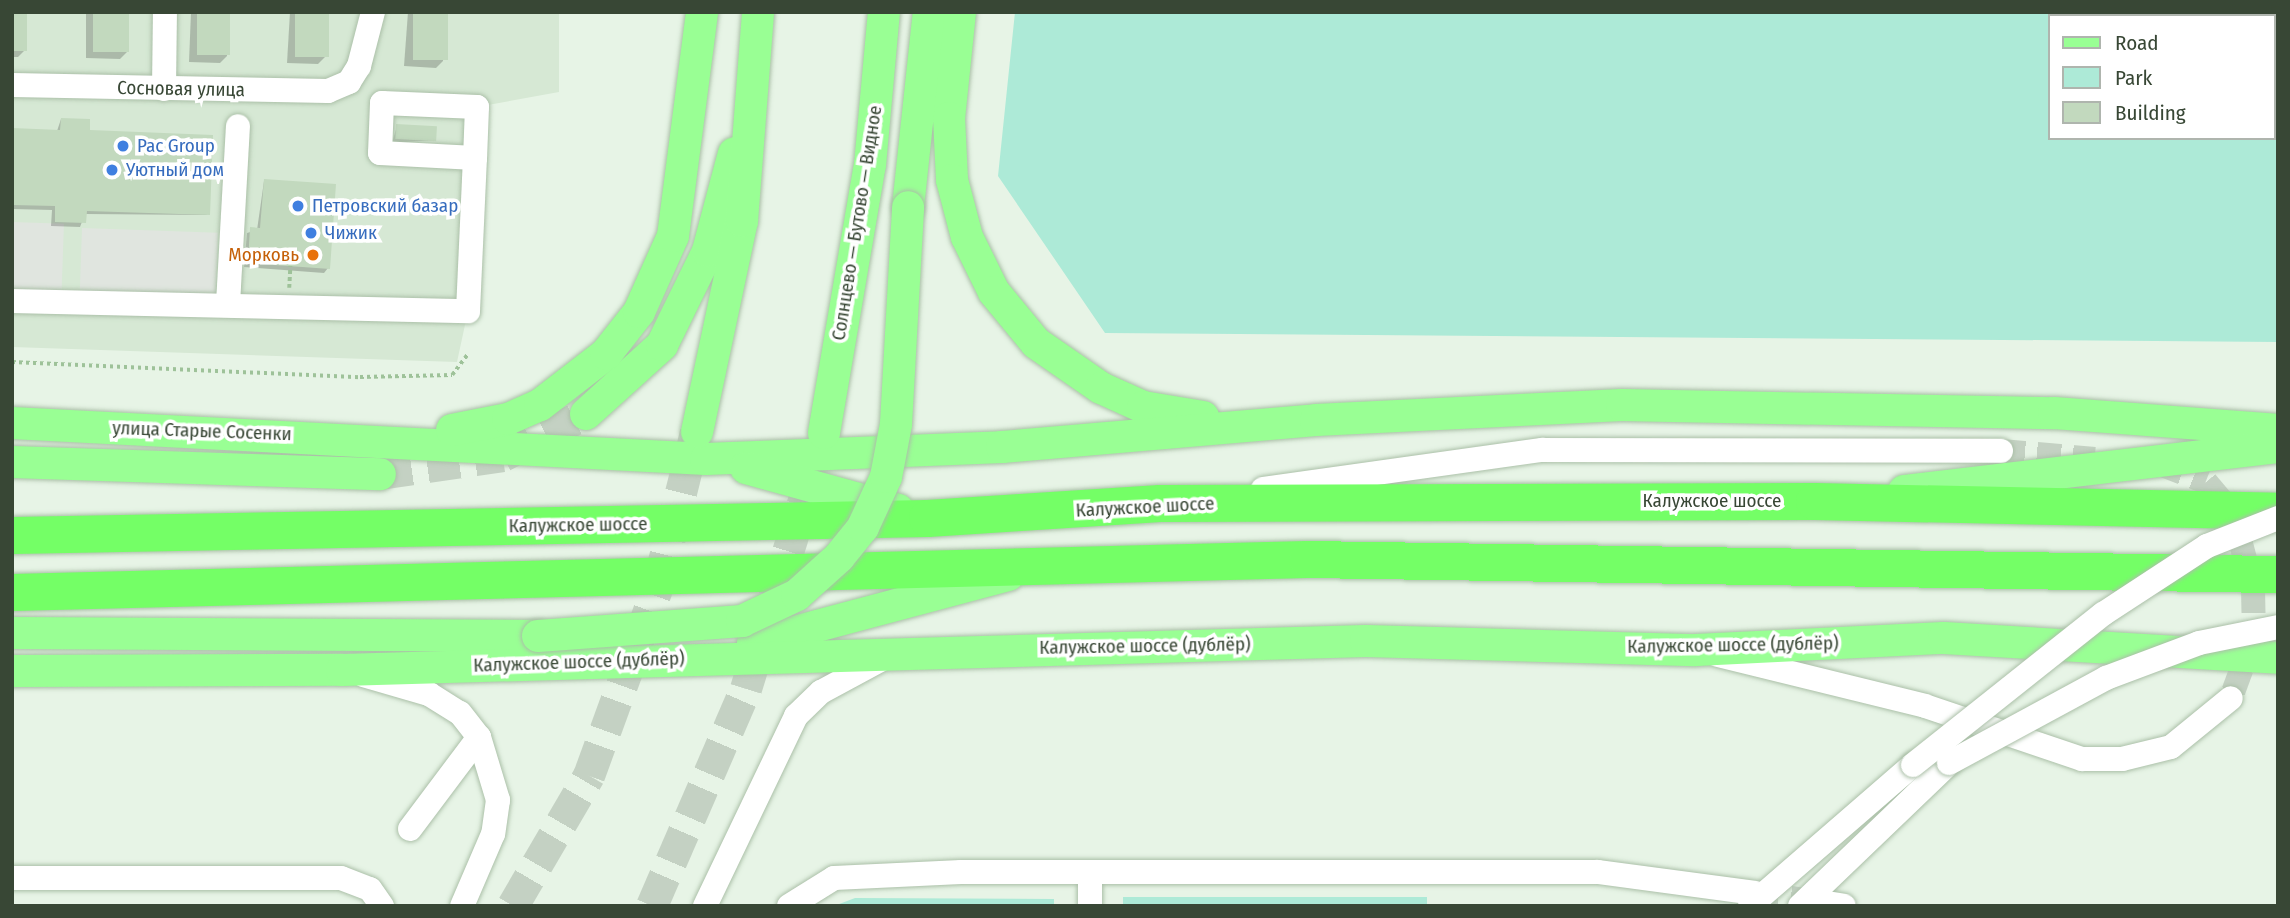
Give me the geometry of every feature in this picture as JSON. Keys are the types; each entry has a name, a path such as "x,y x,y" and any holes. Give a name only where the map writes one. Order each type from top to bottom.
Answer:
{"highway":[{"name":"Калужское шоссе","path":"12,535 927,518 1160,503 1814,501 2278,511"},
{"path":"12,592 1060,562 1307,559 2278,574"}],"main road":[{"path":"392,438 475,427 540,405 606,354 639,312 673,236 702,12"},
{"path":"701,445 742,221 758,12"},
{"name":"Солнцево — Бутово — Видное","path":"824,433 870,165 884,12"},
{"path":"12,632 538,636 742,621 797,595 839,557 863,527 889,464 908,207 929,12"},
{"path":"960,12 949,118 952,180 979,264 1015,320 1068,368 1143,407 1177,415 1316,420"},
{"path":"586,414 662,345 695,286 751,91"},
{"path":"392,438 701,445 1002,447 1316,420 1622,405 2054,413 2278,430"},
{"name":"улица Старые Сосенки","path":"12,423 392,438"},
{"path":"701,445 927,518"},
{"path":"1814,501 2278,447"},
{"path":"12,463 380,474"},
{"path":"687,658 1060,562"},
{"name":"Калужское шоссе (дублёр)","path":"12,671 342,670 687,658 1366,641 1696,650 1944,638 2278,658"}],"street":[{"path":"164,89 165,12"},
{"name":"Сосновая улица","path":"12,85 328,91 349,82 368,48 373,12"},
{"path":"228,304 238,127"},
{"path":"12,301 468,311 475,158"},
{"path":"1160,503 1542,450 2001,452"},
{"path":"789,906 812,887 847,876 1090,872 1598,872 1753,899 1913,765 2103,614 2207,546 2278,518"},
{"path":"1822,904 1949,763 2106,678 2199,643 2278,627"},
{"path":"1696,650 1925,706 2082,759 2122,759 2171,747 2231,698"},
{"path":"705,906 796,716 859,667 900,653"},
{"path":"342,670 429,694 460,713 479,737 498,800 493,834 462,906"},
{"path":"410,829 479,737"},
{"path":"1090,872 1090,906"},
{"path":"12,878 341,878 370,889 382,906"}],"path":[{"path":"12,362 360,377 452,375 467,355"}],"shaded area":[{"path":"12,12 559,12 559,92 477,107 468,311 457,362 12,347"},
{"path":"12,222 64,224 62,291 12,289"},
{"path":"82,228 218,233 216,296 80,291"}],"green space":[{"path":"1015,12 2278,12 2278,342 1105,333 998,176"},
{"path":"1123,897 1427,897 1427,906 1123,906"},
{"path":"855,898 1054,899 1054,906 834,906"}],"building":[{"path":"12,12 27,12 27,51 12,51"},
{"path":"93,12 129,12 129,52 93,52"},
{"path":"197,12 230,12 230,55 197,55"},
{"path":"295,12 329,12 329,57 295,57"},
{"path":"413,12 448,12 448,60 413,60"},
{"name":"Уютный дом","path":"61,118 90,119 90,130 213,135 210,215 87,211 86,223 55,222 55,206 12,205 12,128 60,130"},
{"path":"396,124 437,126 436,141 395,139"},
{"name":"Петровский базар","path":"264,179 336,184 330,269 248,263 250,227 260,228"}],"tunnel":[{"path":"380,474 503,456 586,414"},
{"path":"513,906 589,776 658,586 696,433"},
{"path":"2001,451 2095,459"},
{"path":"652,906 746,689 817,458"},
{"path":"2160,464 2206,482 2228,508 2240,540 2253,589 2254,635 2231,698"},
{"path":"1755,893 1820,902"}],"place":[{"name":"Pac Group","path":"123,146"},
{"name":"Уютный дом","path":"112,170"},
{"name":"Петровский базар","path":"298,206"},
{"name":"Чижик","path":"311,233"},
{"name":"Морковь","path":"313,255"}]}
